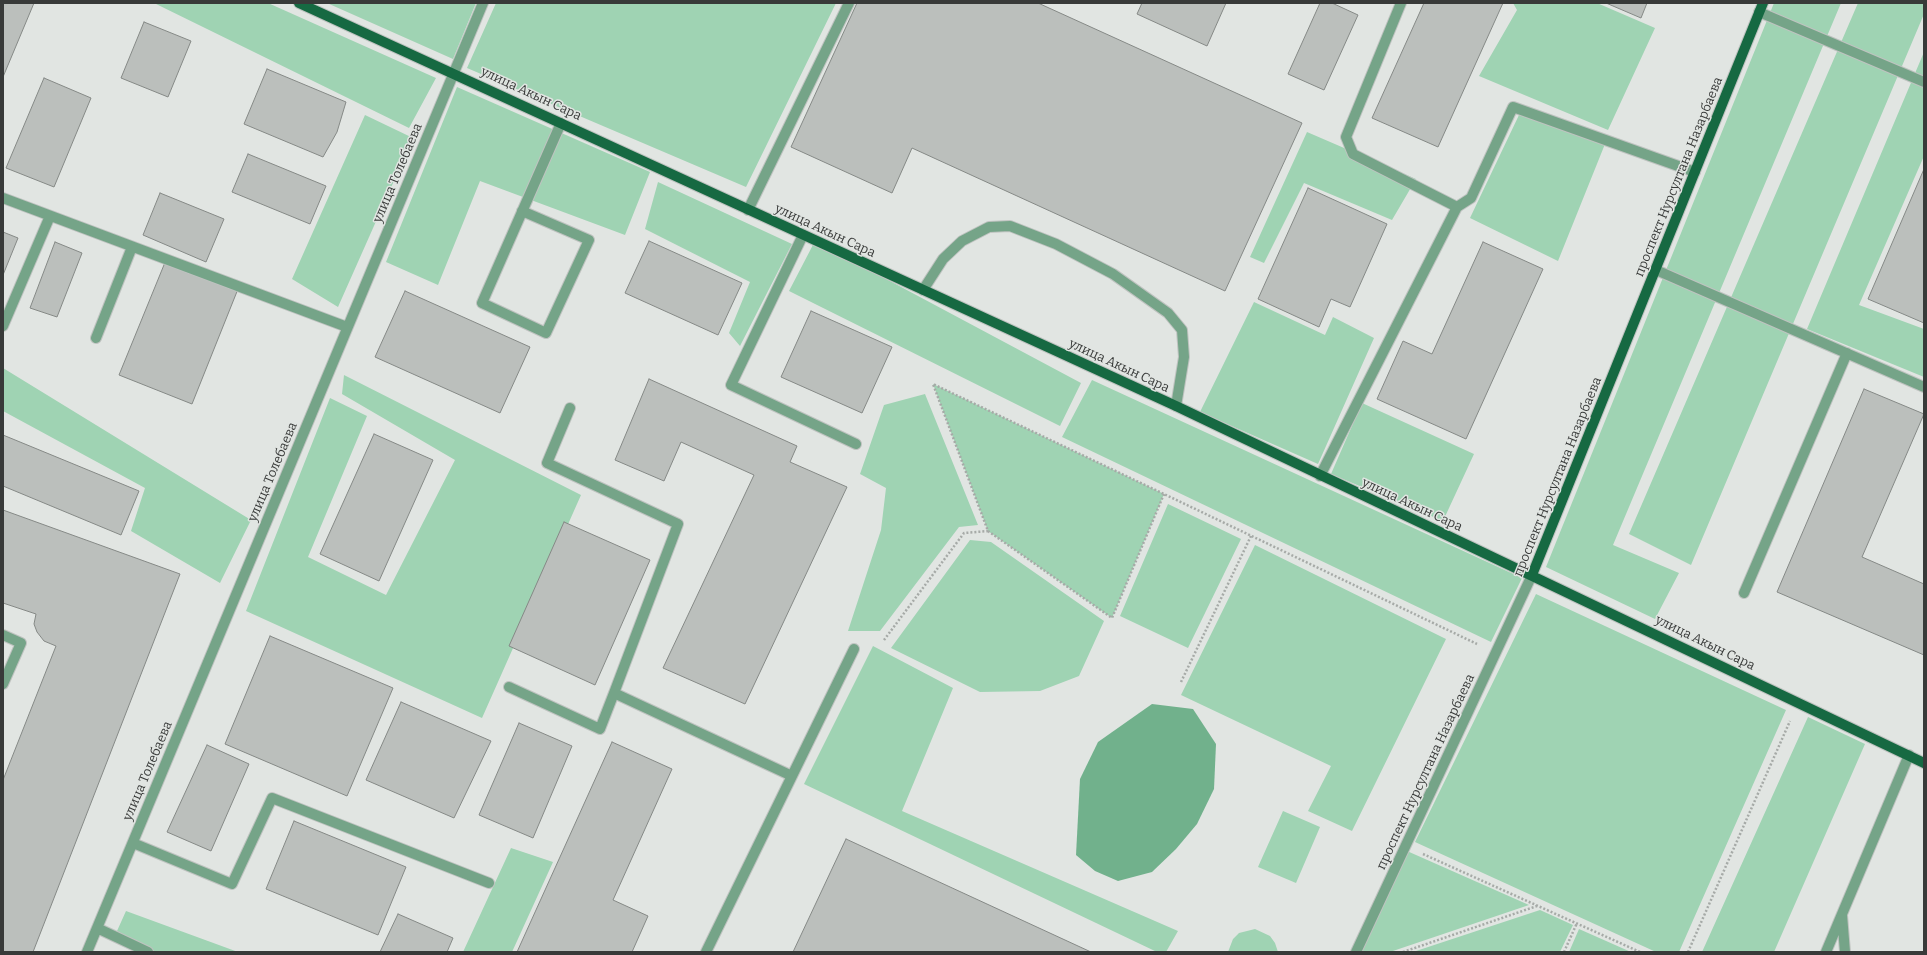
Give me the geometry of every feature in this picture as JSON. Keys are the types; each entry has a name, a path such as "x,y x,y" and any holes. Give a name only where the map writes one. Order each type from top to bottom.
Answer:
{"main road":[{"name":"улица Акын Сара","path":"299,3 1176,406 1320,476 1532,575 1924,762"},
{"name":"проспект Нурсултана Назарбаева","path":"1532,575 1761,8"}],"street":[{"name":"улица Толебаева","path":"88,952 483,3"},
{"path":"748,210 849,3"},
{"path":"1401,3 1346,137 1353,154 1457,207"},
{"path":"1761,8 1924,82"},
{"path":"1320,476 1457,207 1471,198 1514,107 1695,172"},
{"path":"522,211 589,240 546,333 482,303 522,211 561,123"},
{"path":"3,198 347,327"},
{"path":"3,326 50,216"},
{"path":"923,290 943,259 962,241 989,227 1010,226 1056,244 1113,274 1168,313 1182,330 1184,357 1176,406"},
{"path":"803,235 731,385 856,444"},
{"path":"96,338 132,247"},
{"path":"1656,270 1924,387"},
{"path":"1744,593 1847,353"},
{"path":"508,686 600,729 678,524 546,463 570,408"},
{"name":"проспект Нурсултана Назарбаева","path":"1356,952 1532,575"},
{"path":"3,634 21,643 3,684"},
{"path":"706,952 854,649"},
{"path":"614,693 792,776"},
{"path":"1826,952 1909,756"},
{"path":"133,843 232,884 272,798 489,883"},
{"path":"1842,914 1844,952"},
{"path":"97,928 148,952"}],"path":[{"path":"1164,494 1112,618 988,531 933,384 1496,652"},
{"path":"884,640 964,532 988,531"},
{"path":"1181,682 1251,536"},
{"path":"1688,952 1799,703"},
{"path":"1406,846 1640,952"},
{"path":"1403,952 1538,906"},
{"path":"1564,952 1577,924"}],"shaded area":[{"path":"154,3 268,3 436,78 409,128"},
{"path":"327,3 476,3 453,59"},
{"path":"496,3 836,3 746,187 467,68"},
{"path":"1513,3 1597,3 1655,28 1608,130 1479,76 1517,10"},
{"path":"1774,3 1841,3 1613,545 1679,573 1655,619 1546,567"},
{"path":"1858,3 1924,3 1924,14 1691,565 1629,534"},
{"path":"1924,52 1924,156 1859,305 1924,329 1924,377 1807,329"},
{"path":"457,87 650,172 625,235 480,181 438,285 386,262"},
{"path":"365,115 413,138 338,307 292,279"},
{"path":"1519,115 1605,144 1558,261 1470,218"},
{"path":"1307,132 1416,179 1392,220 1304,183 1264,263 1250,257"},
{"path":"658,182 792,244 740,346 729,333 750,282 645,229"},
{"path":"815,241 1081,383 1060,426 789,291"},
{"path":"1254,302 1325,335 1333,317 1374,338 1318,464 1200,412"},
{"path":"3,368 251,520 220,583 131,531 145,488 3,411"},
{"path":"344,375 581,495 482,718 246,611 330,398 367,416 308,557 386,595 455,460 342,394"},
{"path":"1092,380 1522,578 1491,642 1062,437"},
{"path":"933,384 1164,494 1112,618 988,531"},
{"path":"925,394 978,525 959,527 880,631 848,631 881,530 886,488 860,474 884,405"},
{"path":"1362,403 1474,454 1443,521 1331,474"},
{"path":"1168,504 1241,539 1188,648 1120,616"},
{"path":"970,540 991,542 1104,621 1079,676 1040,691 980,692 891,648"},
{"path":"1255,545 1446,639 1352,831 1308,811 1331,766 1181,695"},
{"path":"1536,594 1786,710 1679,952 1656,952 1415,842"},
{"path":"873,646 953,688 902,811 1178,931 1166,952 1157,952 804,784"},
{"path":"1152,704 1193,709 1216,744 1214,789 1197,824 1176,849 1152,872 1118,881 1095,871 1076,855 1080,779 1098,742"},
{"path":"1808,717 1865,744 1774,952 1702,952"},
{"path":"1283,811 1320,827 1296,883 1258,867"},
{"path":"511,848 553,862 512,952 463,952"},
{"path":"1407,851 1529,905 1390,952 1360,952"},
{"path":"1540,910 1573,925 1560,952 1413,952"},
{"path":"126,911 238,952 152,952 117,931"},
{"path":"1255,929 1270,936 1275,943 1278,952 1228,952 1233,939 1239,933"},
{"path":"1579,929 1631,952 1569,952"}],"building":[{"path":"3,3 34,3 3,77"},
{"path":"857,3 1038,3 1302,123 1225,291 912,148 892,193 791,147"},
{"path":"1142,3 1226,3 1207,46 1137,14"},
{"path":"1320,3 1332,3 1358,15 1324,90 1288,74"},
{"path":"1424,3 1503,3 1438,147 1372,118"},
{"path":"1606,3 1647,3 1641,18"},
{"path":"144,22 191,41 168,97 121,78"},
{"path":"267,69 346,102 337,132 323,157 244,124"},
{"path":"44,78 91,98 54,187 6,168"},
{"path":"248,154 326,186 310,224 232,192"},
{"path":"1924,169 1924,323 1868,299"},
{"path":"1308,188 1387,224 1350,307 1331,299 1319,327 1258,299"},
{"path":"160,193 224,219 206,262 143,235"},
{"path":"3,232 18,238 3,275"},
{"path":"649,241 742,283 718,335 625,293"},
{"path":"55,242 82,253 57,317 30,308"},
{"path":"1483,242 1543,269 1466,439 1377,399 1403,341 1432,354"},
{"path":"166,260 238,289 192,404 119,375"},
{"path":"405,291 530,347 500,413 375,357"},
{"path":"811,311 892,347 862,413 781,377"},
{"path":"649,379 797,446 790,462 847,487 745,704 663,668 754,475 681,442 664,481 615,460"},
{"path":"1864,389 1924,414 1862,557 1924,584 1924,655 1777,592"},
{"path":"374,434 433,460 379,581 320,554"},
{"path":"3,435 139,491 121,535 3,486"},
{"path":"3,510 180,574 33,952 3,952 3,780 56,646 44,641 37,632 34,624 36,614 3,603"},
{"path":"564,522 650,560 595,685 509,646"},
{"path":"270,636 393,688 347,796 225,744"},
{"path":"401,702 491,741 454,818 366,780"},
{"path":"519,723 572,746 533,838 479,815"},
{"path":"612,742 672,769 613,900 648,916 632,952 517,952"},
{"path":"207,745 249,764 211,851 167,832"},
{"path":"294,821 406,867 378,935 266,889"},
{"path":"846,839 1091,952 793,952"},
{"path":"398,914 453,938 447,952 380,952"}]}
